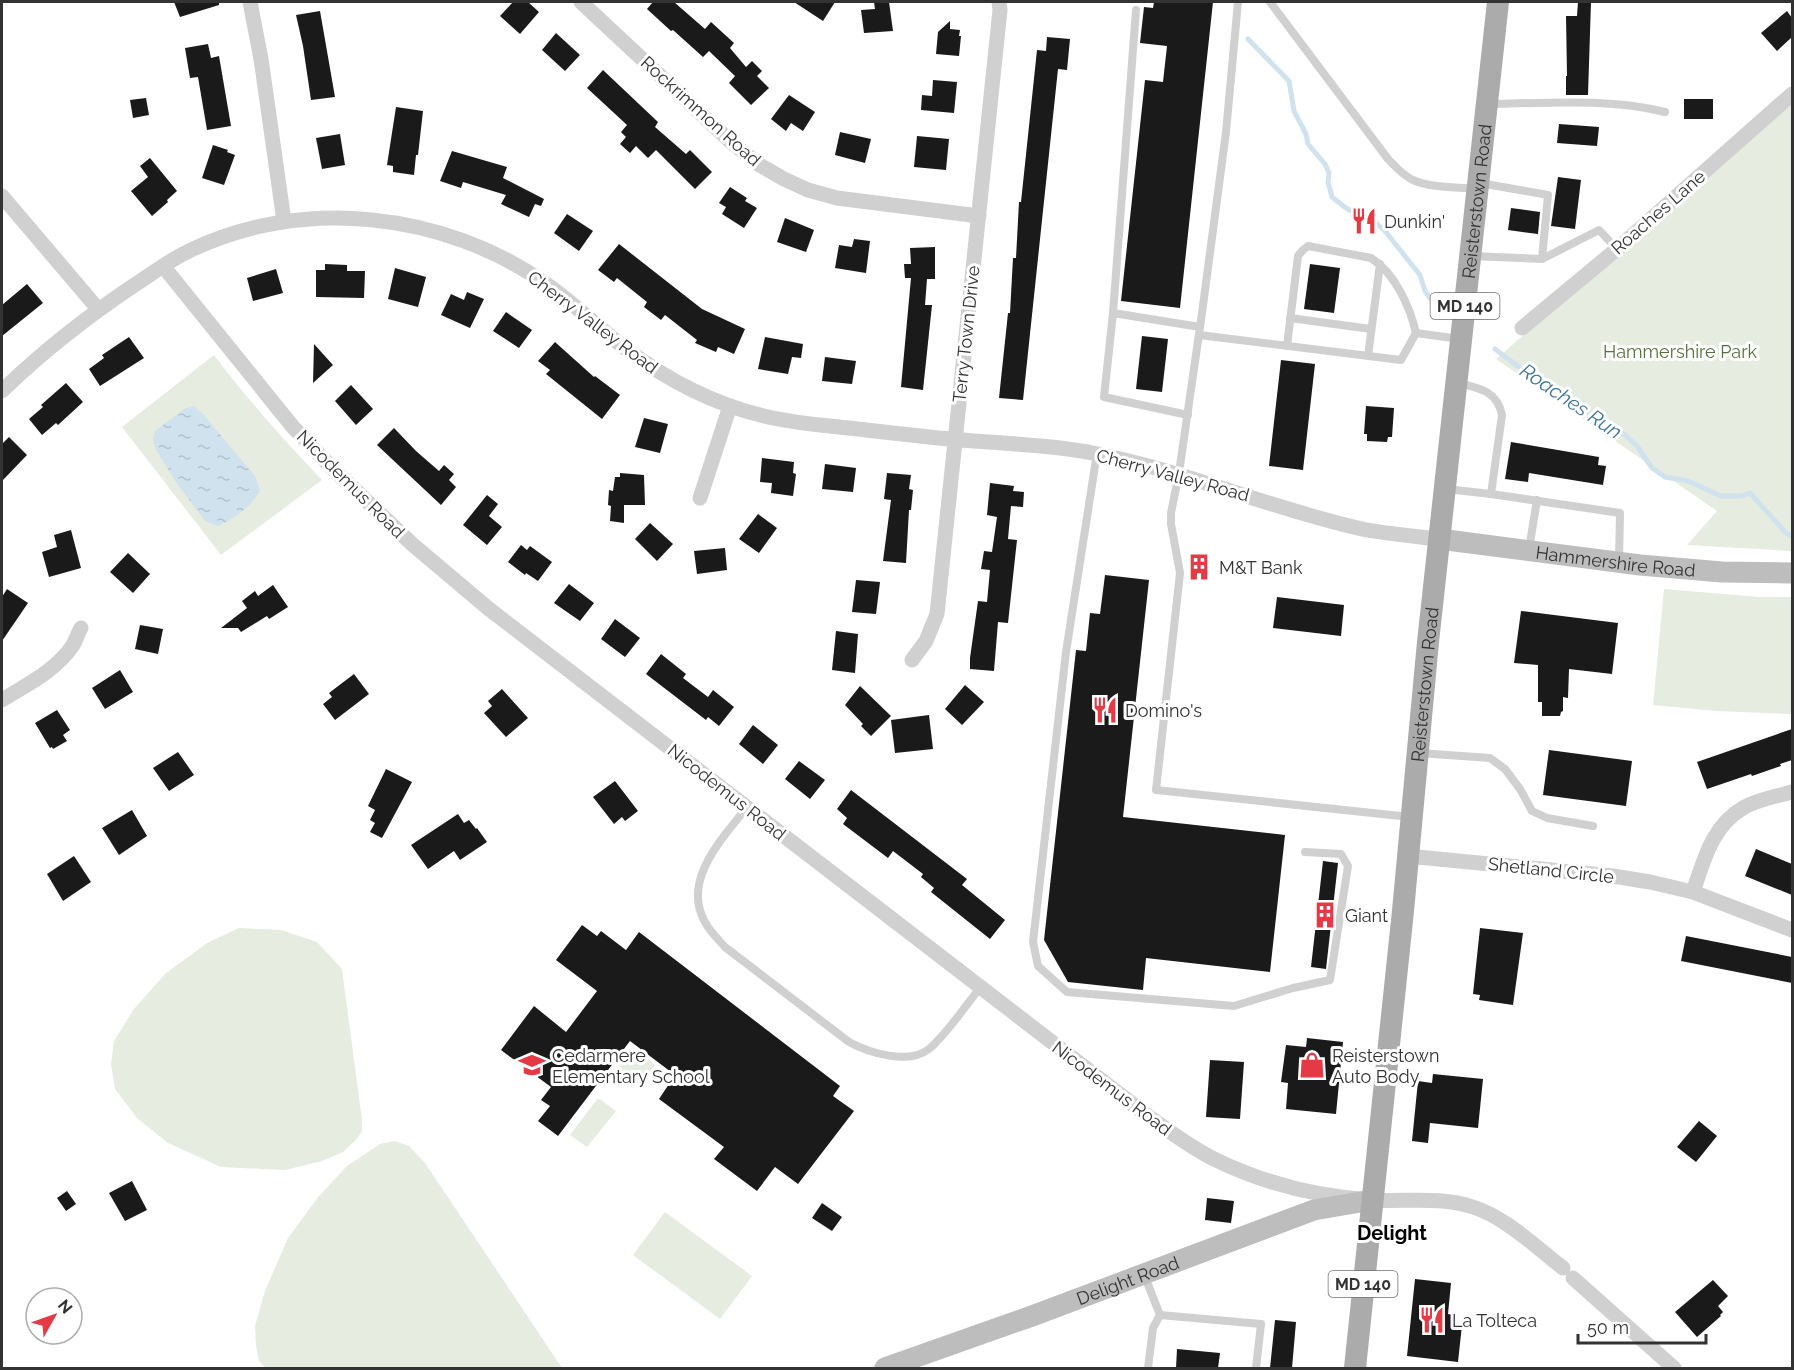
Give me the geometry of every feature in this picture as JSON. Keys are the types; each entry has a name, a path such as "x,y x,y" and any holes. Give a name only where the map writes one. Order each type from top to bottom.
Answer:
{"main road":[{"name":"Reisterstown Road","path":"1354,1368 1439,539 1498,2"}],"street":[{"path":"250,2 261,59 284,221"},
{"name":"Rockrimmon Road","path":"581,2 730,141 758,164 784,179 808,190 837,198 979,216"},
{"name":"Terry Town Drive","path":"912,660 926,641 937,614 1000,10 999,2"},
{"name":"Roaches Lane","path":"1522,328 1617,249 1792,94"},
{"path":"2,196 98,309"},
{"name":"Cherry Valley Road","path":"2,391 59,339 98,309 188,251 218,239 284,221 336,218 384,221 431,230 470,242 511,261 547,284 624,348 663,375 696,393 765,417 1097,453 1179,473 1291,510 1364,530 1439,539"},
{"name":"Nicodemus Road","path":"163,266 293,427 335,471 412,544 489,609 1148,1116 1213,1158 1297,1190 1372,1200 1452,1201 1490,1214 1507,1224 1568,1273 1674,1368"},
{"path":"700,498 730,406"},
{"name":"Hammershire Road","path":"1439,539 1619,562 1722,572 1786,574"},
{"path":"2,700 48,671 73,645 81,628"},
{"path":"1693,892 1711,841 1720,828 1744,807 1792,792"},
{"name":"Shetland Circle","path":"1407,856 1613,876 1693,892 1792,930"},
{"name":"Delight Road","path":"885,1368 1032,1316 1314,1210 1372,1200"}],"lane":[{"path":"1238,2 1226,132 1200,331 1171,513 1180,573 1156,790 1411,817"},
{"path":"1270,2 1388,159 1412,180 1426,184 1478,186 1548,195 1542,260"},
{"path":"1136,10 1113,313 1104,397 1188,415"},
{"path":"1487,104 1578,103 1643,106 1665,112"},
{"path":"1470,255 1542,260 1599,230 1617,249"},
{"path":"1113,313 1287,346 1401,360 1416,333 1411,312 1389,273 1380,264 1371,258 1308,246 1298,256 1287,346"},
{"path":"1368,356 1380,264"},
{"path":"1290,318 1371,329"},
{"path":"1416,333 1461,339"},
{"path":"1456,382 1485,390 1500,405 1502,415 1491,494"},
{"path":"1097,453 1062,687 1034,942 1038,966 1067,992 1234,1005 1330,980 1348,866 1341,854 1305,852"},
{"path":"1445,489 1620,513 1619,562"},
{"path":"1529,550 1537,500"},
{"path":"1417,753 1490,758 1505,769 1520,789 1532,811 1547,818 1593,826"},
{"path":"747,807 714,850 704,869 698,891 699,907 704,921 725,947 849,1041 863,1049 882,1054 915,1056 927,1050 980,988"},
{"path":"1144,1274 1160,1315 1153,1328 1148,1368"},
{"path":"1160,1315 1261,1324 1256,1368"}],"green space":[{"name":"Hammershire Park","path":"1792,103 1792,551 1687,545 1717,511 1496,359"},
{"path":"214,355 266,419 322,480 221,555 122,427"},
{"path":"1664,589 1760,597 1792,597 1792,714 1716,711 1653,705"},
{"path":"239,928 281,930 317,942 342,969 362,1131 343,1152 322,1161 285,1170 221,1167 168,1143 137,1118 115,1089 111,1064 114,1041 134,1009 165,974 207,943"},
{"path":"634,1048 655,1065 643,1082 626,1084 614,1073"},
{"path":"598,1098 616,1111 587,1147 570,1135"},
{"path":"395,1141 409,1146 425,1163 562,1368 265,1368 259,1361 255,1326 265,1291 288,1238 319,1196 347,1166 380,1144"},
{"path":"665,1212 752,1276 720,1319 633,1255"}],"water":[{"path":"194,406 255,476 260,491 242,511 218,526 205,521 178,485 156,450 153,440 155,431 184,409"}],"building":[{"path":"174,2 219,2 219,5 180,17"},
{"path":"513,2 528,2 539,12 520,34 500,16"},
{"path":"653,2 674,2 705,29 711,22 734,43 730,48 746,67 752,61 762,71 757,76 769,88 751,105 729,83 735,76 709,51 703,57 647,9"},
{"path":"794,2 835,2 823,21"},
{"path":"874,2 889,2 893,31 864,33 861,10 875,9"},
{"path":"1154,2 1213,2 1180,308 1121,301 1145,80 1163,82 1167,46 1140,43 1144,7 1153,8"},
{"path":"1578,2 1591,2 1588,95 1566,95 1566,16 1577,16"},
{"path":"320,11 335,97 311,100 296,15"},
{"path":"1787,11 1792,18 1792,37 1777,51 1761,33"},
{"path":"950,21 950,29 960,30 959,56 936,54 938,32"},
{"path":"556,33 580,55 565,71 542,50"},
{"path":"1047,37 1070,39 1067,70 1058,69 1023,400 999,398 1037,50 1046,51"},
{"path":"208,44 211,58 219,56 231,126 207,130 198,77 190,78 185,48"},
{"path":"603,70 658,122 655,127 686,154 690,150 712,172 695,189 656,150 648,158 636,146 630,153 620,144 626,137 621,132 627,125 587,88"},
{"path":"933,80 957,82 954,113 921,110 922,95 932,96"},
{"path":"789,95 815,112 803,131 791,123 786,131 771,119"},
{"path":"146,98 149,115 133,118 130,100"},
{"path":"1684,99 1713,99 1713,119 1684,119"},
{"path":"396,107 423,111 414,175 393,172 393,166 387,165"},
{"path":"1559,124 1599,127 1597,146 1557,143"},
{"path":"840,132 871,139 865,163 835,155"},
{"path":"340,134 345,165 322,169 316,138"},
{"path":"917,136 949,139 946,170 914,167"},
{"path":"213,145 235,155 224,185 202,178"},
{"path":"452,151 507,167 503,178 544,199 541,206 535,204 529,217 501,204 506,195 463,182 461,188 440,181"},
{"path":"150,158 177,191 152,216 131,191 148,177 140,166"},
{"path":"1558,177 1581,180 1575,229 1551,226"},
{"path":"730,187 747,198 745,201 757,208 744,228 722,214 726,207 719,203"},
{"path":"1511,208 1540,212 1538,234 1508,230"},
{"path":"567,214 593,231 579,251 554,233"},
{"path":"785,218 814,230 806,252 777,242"},
{"path":"854,239 870,241 866,273 835,268 839,245 852,247"},
{"path":"619,244 702,309 745,329 734,354 718,347 716,352 695,343 697,340 665,315 661,320 644,307 647,302 617,278 614,282 598,270"},
{"path":"935,247 935,279 927,279 925,305 932,305 923,390 901,387 911,278 905,278 904,264 911,264 910,248"},
{"path":"325,264 347,265 347,271 365,271 364,298 316,297 316,270 325,270"},
{"path":"1310,264 1340,268 1334,313 1304,309"},
{"path":"395,268 426,277 418,307 388,299"},
{"path":"276,269 283,293 253,301 247,278"},
{"path":"27,284 43,303 2,336 2,305"},
{"path":"467,292 484,299 470,328 441,315 451,294 464,300"},
{"path":"506,312 532,330 519,348 493,331"},
{"path":"1142,336 1168,339 1162,392 1136,389"},
{"path":"129,337 144,358 100,386 89,369 104,358 102,355"},
{"path":"765,337 803,344 801,358 792,357 788,374 758,369"},
{"path":"555,342 594,377 620,395 602,419 546,374 550,370 538,361"},
{"path":"314,344 333,365 313,383"},
{"path":"825,357 856,361 852,384 822,381"},
{"path":"1281,360 1315,364 1303,470 1269,466"},
{"path":"66,383 83,402 58,425 56,423 42,435 29,419"},
{"path":"351,385 373,409 356,425 335,401"},
{"path":"1366,406 1394,408 1392,437 1388,437 1387,442 1367,441 1367,434 1364,434"},
{"path":"644,418 668,424 660,453 635,447"},
{"path":"394,428 439,471 444,465 454,474 449,480 456,487 441,505 377,445"},
{"path":"9,437 27,455 2,481 2,444"},
{"path":"1511,442 1599,457 1598,465 1606,466 1603,485 1529,473 1528,482 1505,479"},
{"path":"762,458 794,462 793,473 796,474 793,496 771,493 772,483 760,482"},
{"path":"825,464 856,468 853,492 822,489"},
{"path":"620,473 644,475 645,505 624,505 624,523 610,521 611,506 608,505 609,490 613,491 615,477 620,477"},
{"path":"887,473 911,475 909,489 913,490 911,510 909,510 906,563 883,561 891,500 884,499"},
{"path":"990,483 1014,486 1013,491 1024,492 1023,507 1011,506 1008,539 1017,540 1008,623 998,622 994,671 970,669 978,601 987,602 990,570 981,569 984,551 992,552 997,517 987,515"},
{"path":"487,495 498,504 489,516 502,527 487,545 463,525"},
{"path":"758,514 777,528 759,553 739,539"},
{"path":"650,523 673,544 657,561 635,539"},
{"path":"71,530 81,568 49,577 42,552 57,547 54,535"},
{"path":"521,545 527,550 530,546 552,562 538,581 526,573 525,575 508,562"},
{"path":"725,548 727,570 697,574 694,551"},
{"path":"128,553 150,574 133,593 110,572"},
{"path":"1105,575 1149,580 1123,817 1285,835 1270,972 1146,958 1143,990 1068,982 1044,940 1076,650 1086,651 1090,613 1100,614"},
{"path":"856,580 880,582 876,614 852,612"},
{"path":"569,584 594,603 580,621 554,603"},
{"path":"273,585 288,607 269,619 267,616 241,632 238,628 221,628 247,608 242,601 255,591 258,596"},
{"path":"7,589 28,603 2,641 2,597"},
{"path":"1277,597 1344,605 1341,636 1273,628"},
{"path":"1521,611 1618,623 1612,674 1569,669 1568,698 1563,697 1563,711 1560,716 1542,716 1542,702 1538,702 1538,665 1514,663"},
{"path":"615,619 640,638 625,657 601,639"},
{"path":"140,625 163,629 158,654 135,649"},
{"path":"836,631 858,634 855,673 832,670"},
{"path":"661,654 686,674 683,678 708,697 713,690 734,707 719,726 708,717 706,720 646,674"},
{"path":"120,670 133,692 105,709 92,688"},
{"path":"354,674 369,694 335,720 323,704 332,697 329,693"},
{"path":"965,685 984,702 962,725 945,709"},
{"path":"860,686 891,716 871,736 845,705"},
{"path":"502,689 528,718 506,737 484,713 492,706 488,701"},
{"path":"57,710 70,730 63,735 67,741 53,749 50,748 35,723"},
{"path":"929,715 933,749 895,753 891,720"},
{"path":"753,725 778,745 763,764 739,744"},
{"path":"1792,729 1792,760 1752,776 1751,774 1707,789 1697,762"},
{"path":"1549,750 1632,761 1626,806 1543,795"},
{"path":"178,752 194,775 169,791 153,768"},
{"path":"799,761 825,780 810,799 785,779"},
{"path":"386,769 412,782 382,838 370,832 375,823 370,820 375,810 368,806"},
{"path":"615,781 638,811 625,821 622,817 614,824 593,797"},
{"path":"851,790 967,879 962,885 1005,920 990,939 931,892 934,888 921,877 923,874 893,851 888,858 843,824 847,818 837,809"},
{"path":"132,810 147,836 119,855 102,828"},
{"path":"458,814 464,823 469,820 487,842 460,860 454,851 428,869 411,845"},
{"path":"1756,849 1792,864 1792,895 1745,876"},
{"path":"74,856 91,882 63,901 47,874"},
{"name":"Giant","path":"1323,861 1338,863 1326,969 1311,967"},
{"path":"582,925 597,936 601,931 626,950 639,932 840,1086 833,1096 854,1111 798,1184 775,1167 757,1191 714,1159 724,1147 659,1099 675,1075 630,1041 558,1136 538,1121 550,1106 541,1100 551,1087 501,1050 534,1006 566,1032 597,991 556,960"},
{"path":"1480,928 1523,933 1513,1005 1479,1000 1480,995 1473,994"},
{"path":"1686,936 1792,957 1792,983 1681,961"},
{"name":"Reisterstown Auto Body","path":"1307,1038 1343,1042 1336,1114 1286,1109 1288,1083 1281,1082 1286,1045 1306,1047"},
{"path":"1210,1060 1244,1062 1240,1119 1206,1117"},
{"path":"1433,1074 1483,1079 1478,1128 1430,1123 1428,1143 1412,1141 1418,1081 1432,1083"},
{"path":"1699,1121 1717,1136 1696,1162 1677,1147"},
{"path":"132,1181 147,1210 125,1221 109,1193"},
{"path":"67,1191 76,1204 66,1211 57,1198"},
{"path":"1207,1198 1234,1201 1231,1223 1205,1220"},
{"path":"822,1203 842,1217 832,1231 812,1218"},
{"name":"La Tolteca","path":"1415,1279 1451,1283 1448,1314 1454,1315 1454,1324 1462,1325 1458,1362 1407,1356"},
{"path":"1713,1280 1728,1296 1718,1306 1723,1312 1721,1316 1697,1337 1675,1312"},
{"path":"1275,1320 1296,1322 1292,1368 1270,1368"},
{"path":"1177,1349 1220,1353 1218,1368 1176,1368"}],"waterway":[{"name":"Roaches Run","path":"1248,39 1289,81 1294,111 1306,134 1308,144 1325,164 1329,173 1328,182 1332,197 1357,214 1368,216 1385,231 1420,275 1425,291 1433,302"},
{"name":"Roaches Run","path":"1495,349 1532,377 1624,434 1637,446 1652,468 1665,477 1688,481 1721,496 1741,496 1750,493 1786,533 1792,536"}],"place":[{"name":"Dunkin'","path":"1364,221"},
{"name":"M&T Bank","path":"1199,567"},
{"name":"Domino's","path":"1105,710"},
{"name":"Giant","path":"1325,915"},
{"name":"Cedarmere Elementary School","path":"532,1065"},
{"name":"Reisterstown Auto Body","path":"1312,1065"},
{"name":"La Tolteca","path":"1432,1320"}],"district":[{"name":"Delight","path":"1392,1233"}]}
